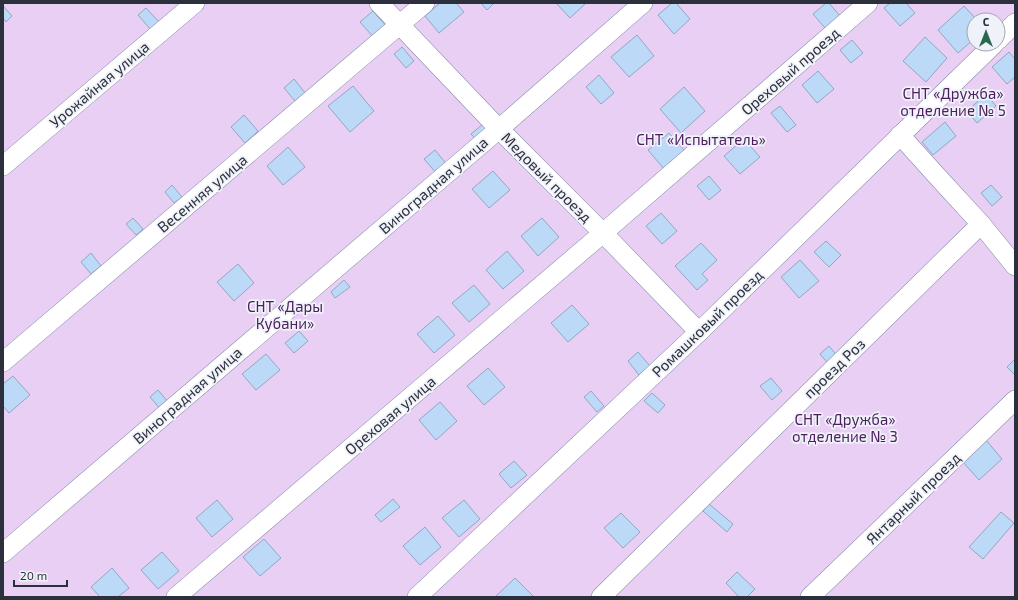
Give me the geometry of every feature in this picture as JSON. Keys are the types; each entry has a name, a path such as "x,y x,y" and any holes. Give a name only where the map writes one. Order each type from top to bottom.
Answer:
{"street":[{"name":"Урожайная улица","path":"3,166 195,3"},
{"name":"Медовый проезд","path":"379,3 499,129 699,332"},
{"name":"Весенняя улица","path":"3,362 426,3"},
{"name":"Виноградная улица","path":"3,553 499,129 643,3"},
{"name":"Ореховый проезд","path":"603,233 868,3"},
{"path":"1006,32 1015,23"},
{"name":"Ромашковый проезд","path":"417,597 699,332 986,52"},
{"path":"900,135 981,224 1015,266"},
{"name":"проезд Роз","path":"601,597 981,224"},
{"name":"Ореховая улица","path":"176,597 603,233"},
{"name":"Янтарный проезд","path":"810,597 1015,400"}],"green space":[{"path":"3,3 1015,3 1015,597 3,597"}],"building":[{"path":"440,3 456,3 464,12 439,33 425,16"},
{"path":"481,3 494,3 487,10"},
{"path":"556,3 584,3 585,4 570,18"},
{"path":"672,3 676,3 690,19 674,34 658,15"},
{"path":"826,3 829,3 840,16 825,28 813,14"},
{"path":"890,3 906,3 915,13 900,26 884,8"},
{"path":"3,6 12,16 6,22 3,18"},
{"path":"964,6 970,12 966,12 966,46 958,53 938,30"},
{"path":"146,8 160,23 151,30 138,15"},
{"path":"373,11 387,27 374,38 360,22"},
{"path":"637,35 654,56 629,77 611,57"},
{"path":"925,37 947,58 926,82 903,61"},
{"path":"852,40 863,53 851,63 840,50"},
{"path":"402,47 414,61 406,68 394,54"},
{"path":"1009,52 1015,59 1015,77 1007,84 992,67"},
{"path":"818,71 834,89 817,103 802,85"},
{"path":"599,75 614,93 601,104 586,87"},
{"path":"294,79 305,93 295,101 284,88"},
{"path":"353,86 374,111 350,132 328,106"},
{"path":"684,87 705,111 681,133 660,109"},
{"path":"986,94 996,106 977,123 967,111"},
{"path":"780,106 796,125 787,132 771,113"},
{"path":"244,115 258,131 245,143 231,127"},
{"path":"945,122 956,136 933,155 922,142"},
{"path":"483,124 489,130 477,141 471,134"},
{"path":"669,133 685,151 664,169 648,150"},
{"path":"744,139 760,157 740,174 724,156"},
{"path":"288,147 305,167 283,185 267,166"},
{"path":"435,150 448,166 438,175 424,159"},
{"path":"493,171 510,190 489,208 472,189"},
{"path":"709,176 721,190 709,200 697,186"},
{"path":"172,185 182,197 174,203 165,192"},
{"path":"991,185 1002,197 992,206 981,193"},
{"path":"661,213 677,231 662,244 646,226"},
{"path":"133,218 143,229 136,235 126,224"},
{"path":"542,218 559,237 538,256 521,236"},
{"path":"826,241 841,255 829,267 814,252"},
{"path":"701,243 717,260 702,274 708,280 697,290 675,266"},
{"path":"507,251 524,271 503,289 486,270"},
{"path":"91,253 101,266 91,274 81,262"},
{"path":"800,260 819,281 799,298 781,277"},
{"path":"238,264 254,283 234,301 217,282"},
{"path":"344,280 350,287 335,298 331,292"},
{"path":"474,285 490,304 469,322 452,303"},
{"path":"572,305 589,324 568,342 551,323"},
{"path":"438,316 455,335 434,353 417,334"},
{"path":"299,331 308,341 294,353 285,343"},
{"path":"829,346 840,359 831,367 820,354"},
{"path":"638,352 650,366 639,375 628,361"},
{"path":"266,354 280,370 256,390 242,374"},
{"path":"1015,359 1015,375 1007,367"},
{"path":"488,368 505,387 484,405 467,386"},
{"path":"13,376 30,395 9,413 3,406 3,384"},
{"path":"771,378 782,391 772,400 760,386"},
{"path":"158,390 169,403 161,410 150,397"},
{"path":"591,391 604,406 597,412 584,397"},
{"path":"652,393 665,405 658,413 644,401"},
{"path":"440,402 457,421 436,440 419,420"},
{"path":"986,440 1002,459 979,480 962,461"},
{"path":"514,461 527,475 511,488 499,474"},
{"path":"393,499 400,507 381,522 375,515"},
{"path":"217,500 233,519 212,537 196,518"},
{"path":"464,500 480,519 459,537 442,518"},
{"path":"709,504 733,524 727,532 703,511"},
{"path":"1001,512 1014,523 983,559 969,547"},
{"path":"621,513 640,532 623,548 604,528"},
{"path":"425,527 441,547 420,565 403,546"},
{"path":"264,539 281,558 260,576 243,557"},
{"path":"162,552 179,571 158,589 141,570"},
{"path":"112,568 129,588 118,597 100,597 91,587"},
{"path":"737,572 755,589 747,597 739,597 726,583"},
{"path":"515,578 534,597 495,597"}],"park label":[{"name":"СНТ «Дружба» отделение № 5","path":"953,102"},
{"name":"СНТ «Испытатель»","path":"701,139"},
{"name":"СНТ «Дары Кубани»","path":"285,314"},
{"name":"СНТ «Дружба» отделение № 3","path":"845,428"}]}
